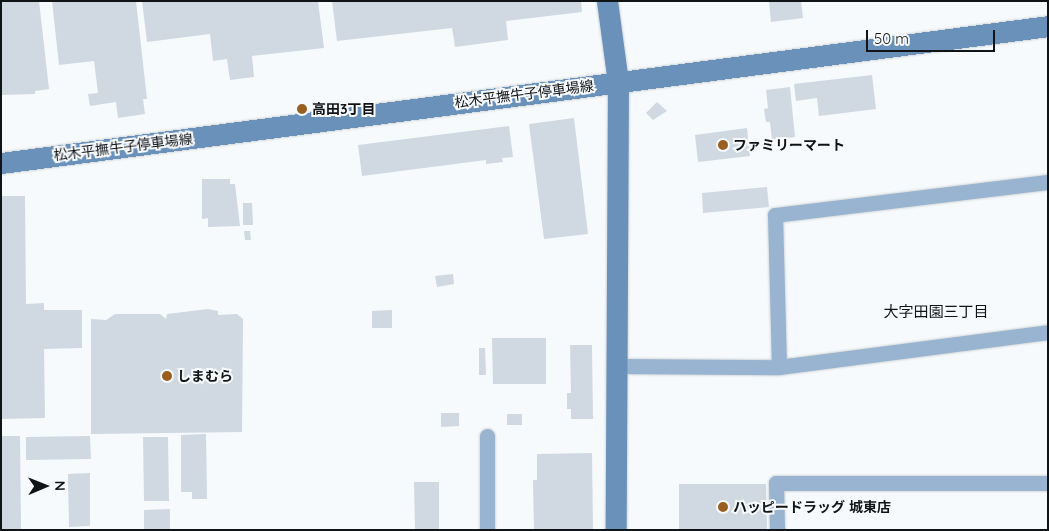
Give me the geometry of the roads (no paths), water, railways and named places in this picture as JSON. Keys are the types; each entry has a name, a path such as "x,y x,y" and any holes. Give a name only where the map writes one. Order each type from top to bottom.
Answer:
{"main road":[{"path":"607,1 618,82 616,530"},
{"name":"松木平撫牛子停車場線","path":"1,163 1048,26"}],"street":[{"path":"779,368 775,215 1048,182"},
{"path":"617,366 779,368 1048,332"},
{"path":"487,436 487,530"},
{"path":"777,530 776,483 1048,483"}],"place":[{"name":"高田3丁目","path":"302,109"},
{"name":"ファミリーマート","path":"723,145"},
{"name":"しまむら","path":"167,376"},
{"name":"ハッピードラッグ 城東店","path":"723,507"}],"district":[{"name":"大字田園三丁目","path":"936,312"}]}
